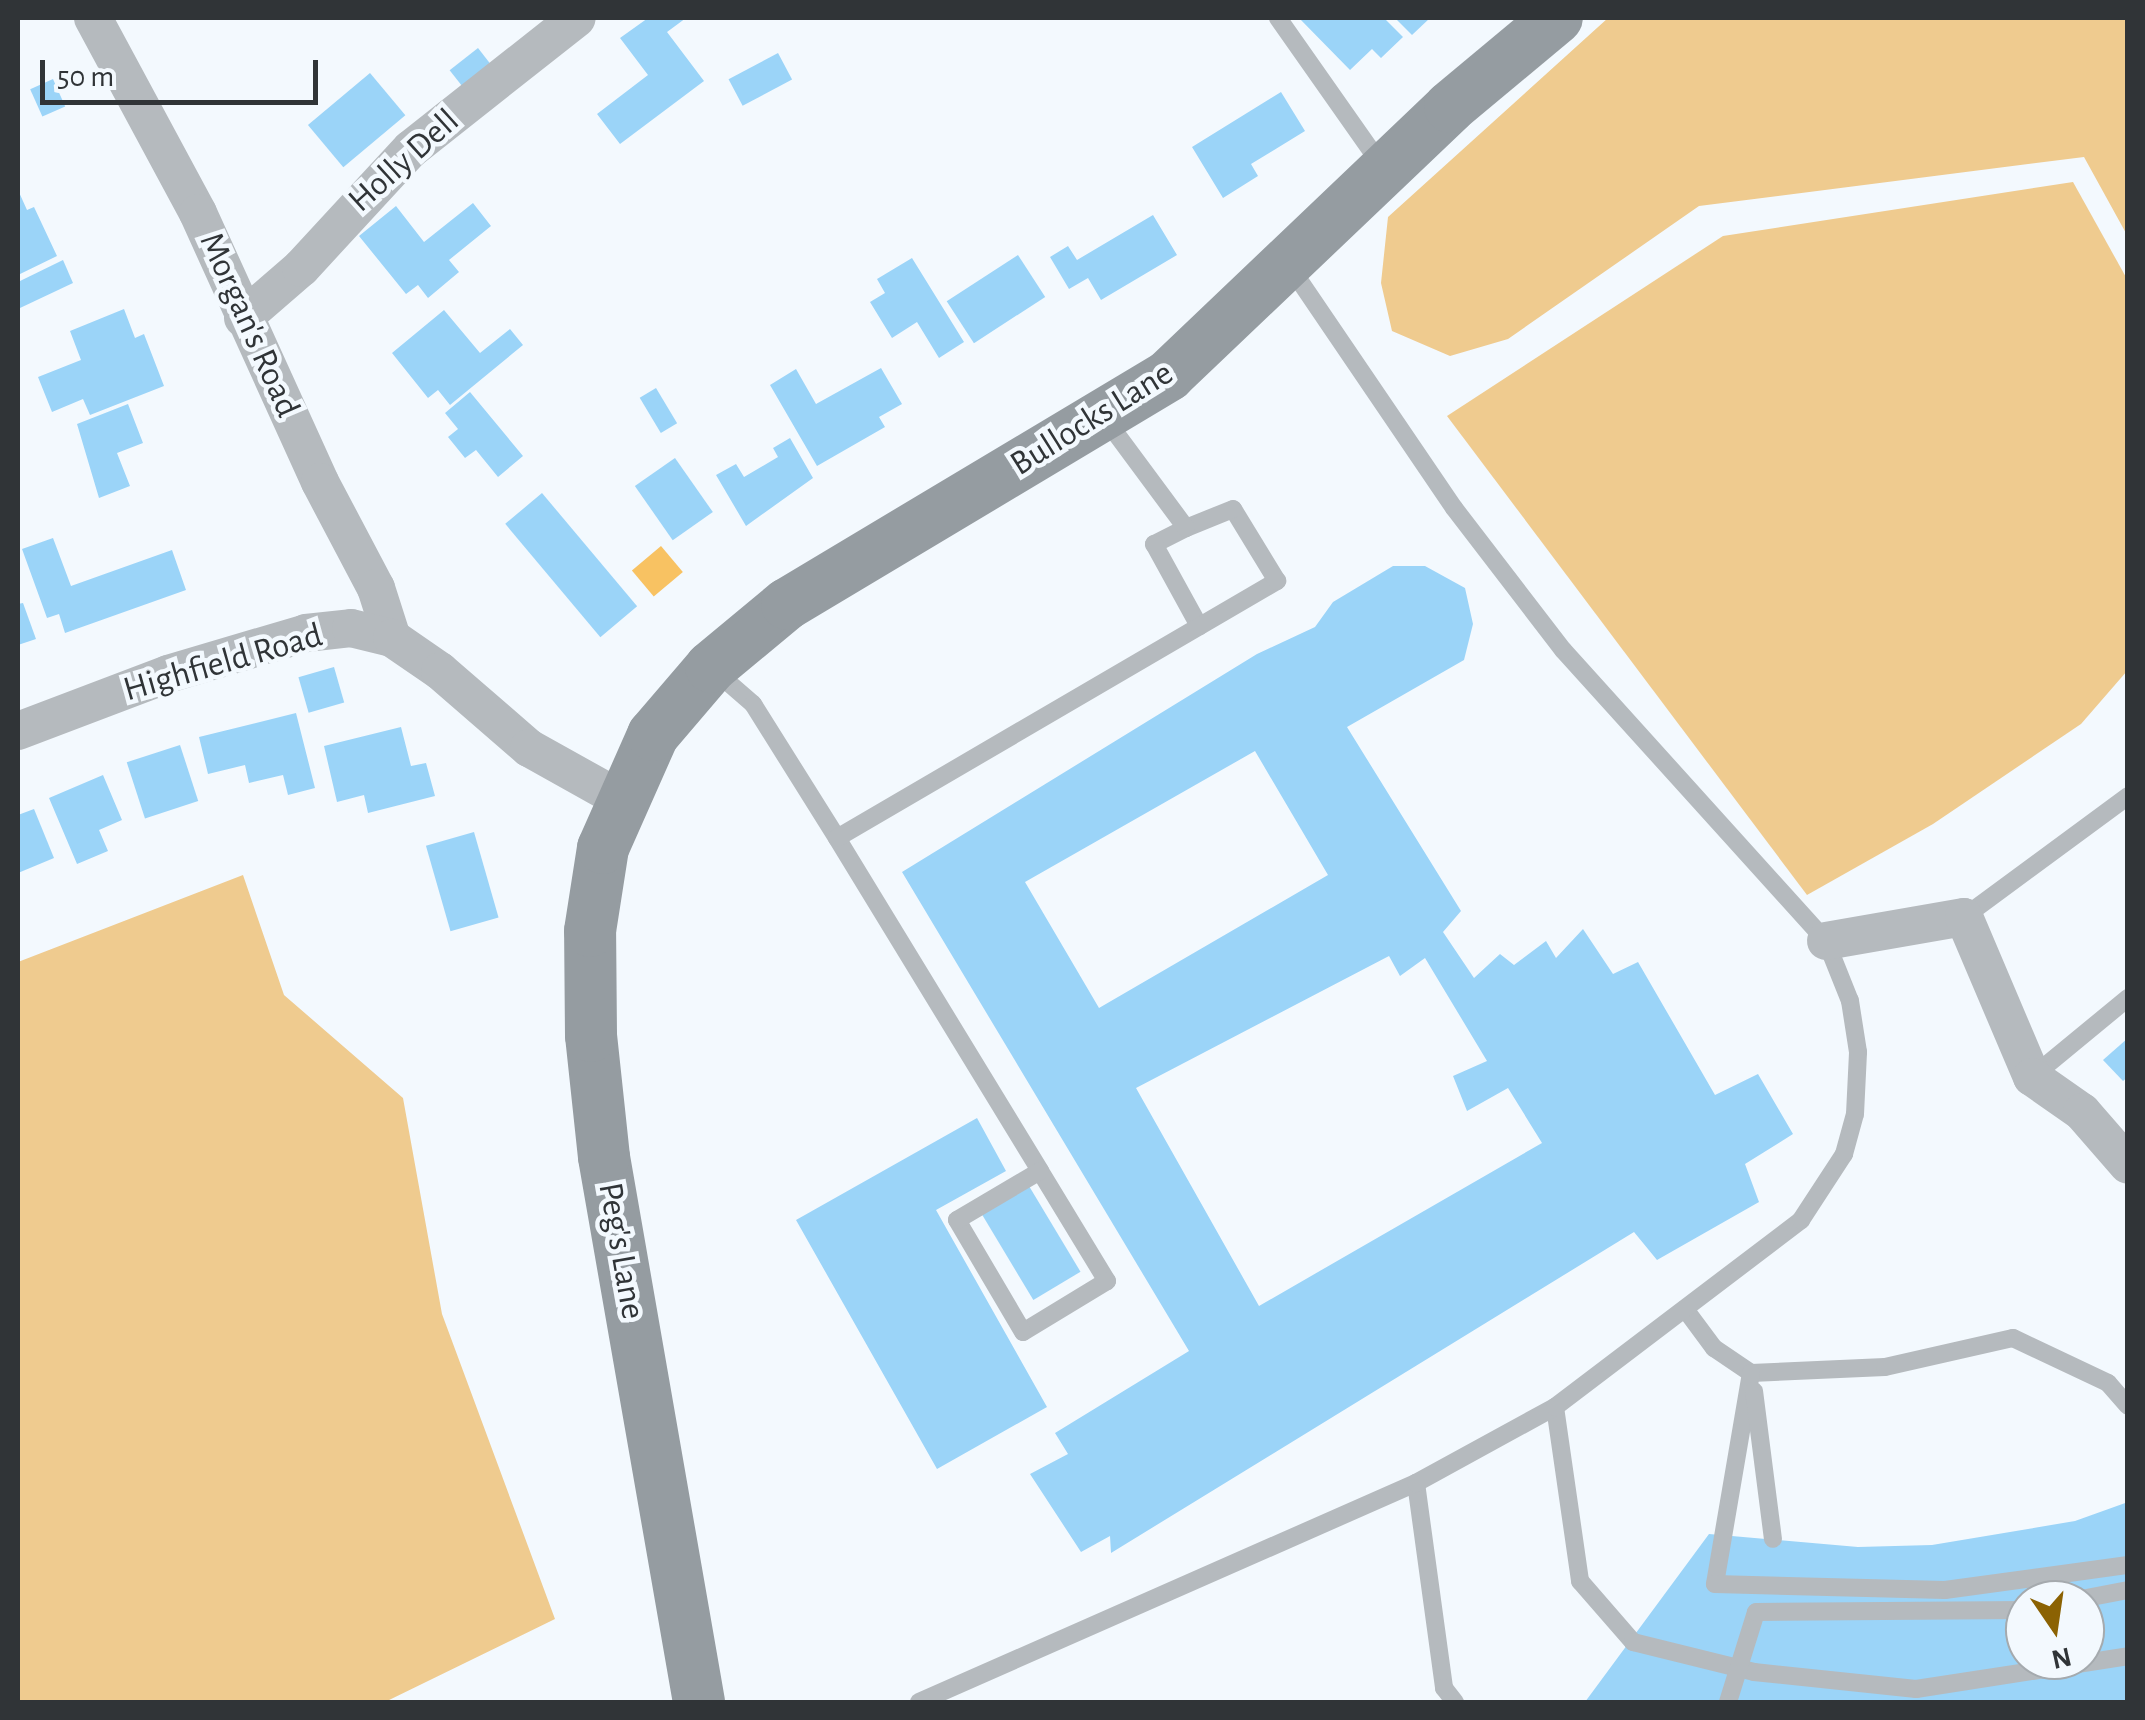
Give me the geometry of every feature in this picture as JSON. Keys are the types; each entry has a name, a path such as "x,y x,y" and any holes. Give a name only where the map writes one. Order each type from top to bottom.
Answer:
{"main road":[{"name":"Bullocks Lane","path":"622,800 653,734 711,667 787,604 1169,376 1290,266 1385,170 1557,18"},
{"name":"Peg's Lane","path":"622,800 603,848 590,932 591,1036 604,1157 699,1702"}],"street":[{"name":"Morgan's Road","path":"93,18 198,213 243,318 376,588 392,638"},
{"name":"Holly Dell","path":"243,318 300,268 411,149 577,18"},
{"name":"Highfield Road","path":"18,732 168,674 306,633 351,628 392,638 440,670 529,748 622,800"},
{"path":"1826,942 1964,916 2032,1077 2082,1112 2128,1164"}],"lane":[{"path":"1278,18 1385,170"},
{"path":"919,1702 1416,1483 1555,1406 1800,1220 1844,1154 1855,1114 1858,1052 1850,1001 1826,942 1564,650 1454,508 1290,266"},
{"path":"1103,416 1186,528"},
{"path":"837,838 1200,626 1277,581 1233,509 1154,544 1200,626"},
{"path":"711,667 753,704 837,838 1040,1171 1107,1281 1024,1332 957,1220 1040,1171"},
{"path":"1964,916 2128,796"},
{"path":"2032,1077 2128,998"},
{"path":"1685,1309 1714,1348 1751,1373 1885,1367 2013,1338 2108,1383 2128,1406"},
{"path":"1751,1373 1773,1539"},
{"path":"1751,1373 1715,1584 1945,1590 2128,1566"},
{"path":"2108,1383 2128,1420"},
{"path":"1555,1406 1580,1582 1633,1642 1736,1667 1916,1688 2128,1656"},
{"path":"1416,1483 1444,1688 1455,1702"},
{"path":"1728,1702 1756,1612 1905,1616 2005,1611"}],"shaded area":[{"path":"1608,18 2127,18 2127,235 2084,157 1699,206 1508,339 1450,356 1392,331 1381,283 1388,217"},
{"path":"2073,182 2127,279 2127,671 2081,724 1933,824 1807,895 1447,416 1723,236"},
{"path":"661,546 683,572 654,596 632,570"},
{"path":"243,875 284,995 403,1098 442,1314 555,1619 385,1702 18,1702 18,962"}],"building":[{"path":"648,18 686,18 667,32 704,81 620,144 597,114 648,75 620,38"},
{"path":"1299,18 1384,18 1403,37 1381,58 1372,49 1350,70"},
{"path":"1395,18 1430,18 1412,35"},
{"path":"478,48 493,67 464,89 450,70"},
{"path":"778,53 792,79 743,106 729,79"},
{"path":"370,73 405,115 343,167 308,125"},
{"path":"53,79 65,106 42,117 30,89"},
{"path":"1281,92 1305,131 1251,164 1258,176 1223,198 1192,147"},
{"path":"18,190 27,210 34,207 57,256 18,275"},
{"path":"473,203 491,226 449,260 459,272 428,298 418,285 406,294 359,236 396,206 424,242"},
{"path":"1153,215 1177,255 1101,300 1088,278 1069,289 1050,257 1068,246 1077,260"},
{"path":"1018,255 1045,297 974,343 947,301"},
{"path":"912,258 964,342 939,358 917,322 892,338 870,302 885,293 877,279"},
{"path":"63,260 73,283 20,308 18,282"},
{"path":"124,309 135,338 144,334 164,386 90,415 83,399 52,412 38,377 81,360 70,331"},
{"path":"444,310 480,353 510,329 523,345 450,405 438,390 428,398 392,353"},
{"path":"881,368 902,404 879,417 885,427 817,466 770,385 796,369 816,404"},
{"path":"656,388 677,423 661,433 640,398"},
{"path":"470,392 523,456 498,477 476,450 465,458 448,437 458,429 445,413"},
{"path":"128,404 143,443 117,453 130,486 99,498 77,424"},
{"path":"790,438 813,478 746,526 716,475 736,464 744,477 778,457 773,448"},
{"path":"675,458 713,512 673,540 635,486"},
{"path":"542,493 637,606 600,637 505,524"},
{"path":"53,538 71,586 172,550 186,590 65,633 59,614 47,618 22,549"},
{"path":"1393,566 1425,566 1465,588 1473,624 1464,660 1347,727 1461,911 1443,932 1474,978 1500,954 1514,965 1546,941 1556,958 1583,929 1613,974 1638,962 1715,1095 1758,1074 1793,1134 1745,1164 1759,1202 1657,1260 1634,1232 1111,1553 1110,1536 1081,1552 1030,1474 1068,1454 1055,1433 1189,1351 902,872 1257,654 1315,627 1333,602","holes":["1255,751 1328,875 1099,1008 1025,882","1389,956 1400,976 1425,958 1487,1061 1453,1076 1467,1111 1508,1088 1542,1143 1259,1306 1136,1088"]},
{"path":"23,603 36,639 18,645 18,604"},
{"path":"334,667 344,703 309,713 298,677"},
{"path":"296,713 315,788 288,795 283,775 249,783 245,765 208,774 199,737"},
{"path":"401,727 411,766 426,763 435,796 368,813 364,795 337,802 324,746"},
{"path":"180,745 198,801 145,818 127,762"},
{"path":"103,775 122,820 99,830 108,851 77,864 49,798"},
{"path":"34,809 54,858 18,873 18,815"},
{"path":"474,832 499,918 450,931 426,846"},
{"path":"2128,1038 2128,1077 2123,1081 2103,1060"},
{"path":"977,1118 1006,1171 936,1210 1047,1407 937,1469 796,1220"},
{"path":"1029,1186 1081,1272 1033,1300 982,1214"},
{"path":"2128,1502 2128,1702 1585,1702 1709,1534 1858,1547 1932,1545 2075,1521"}]}
